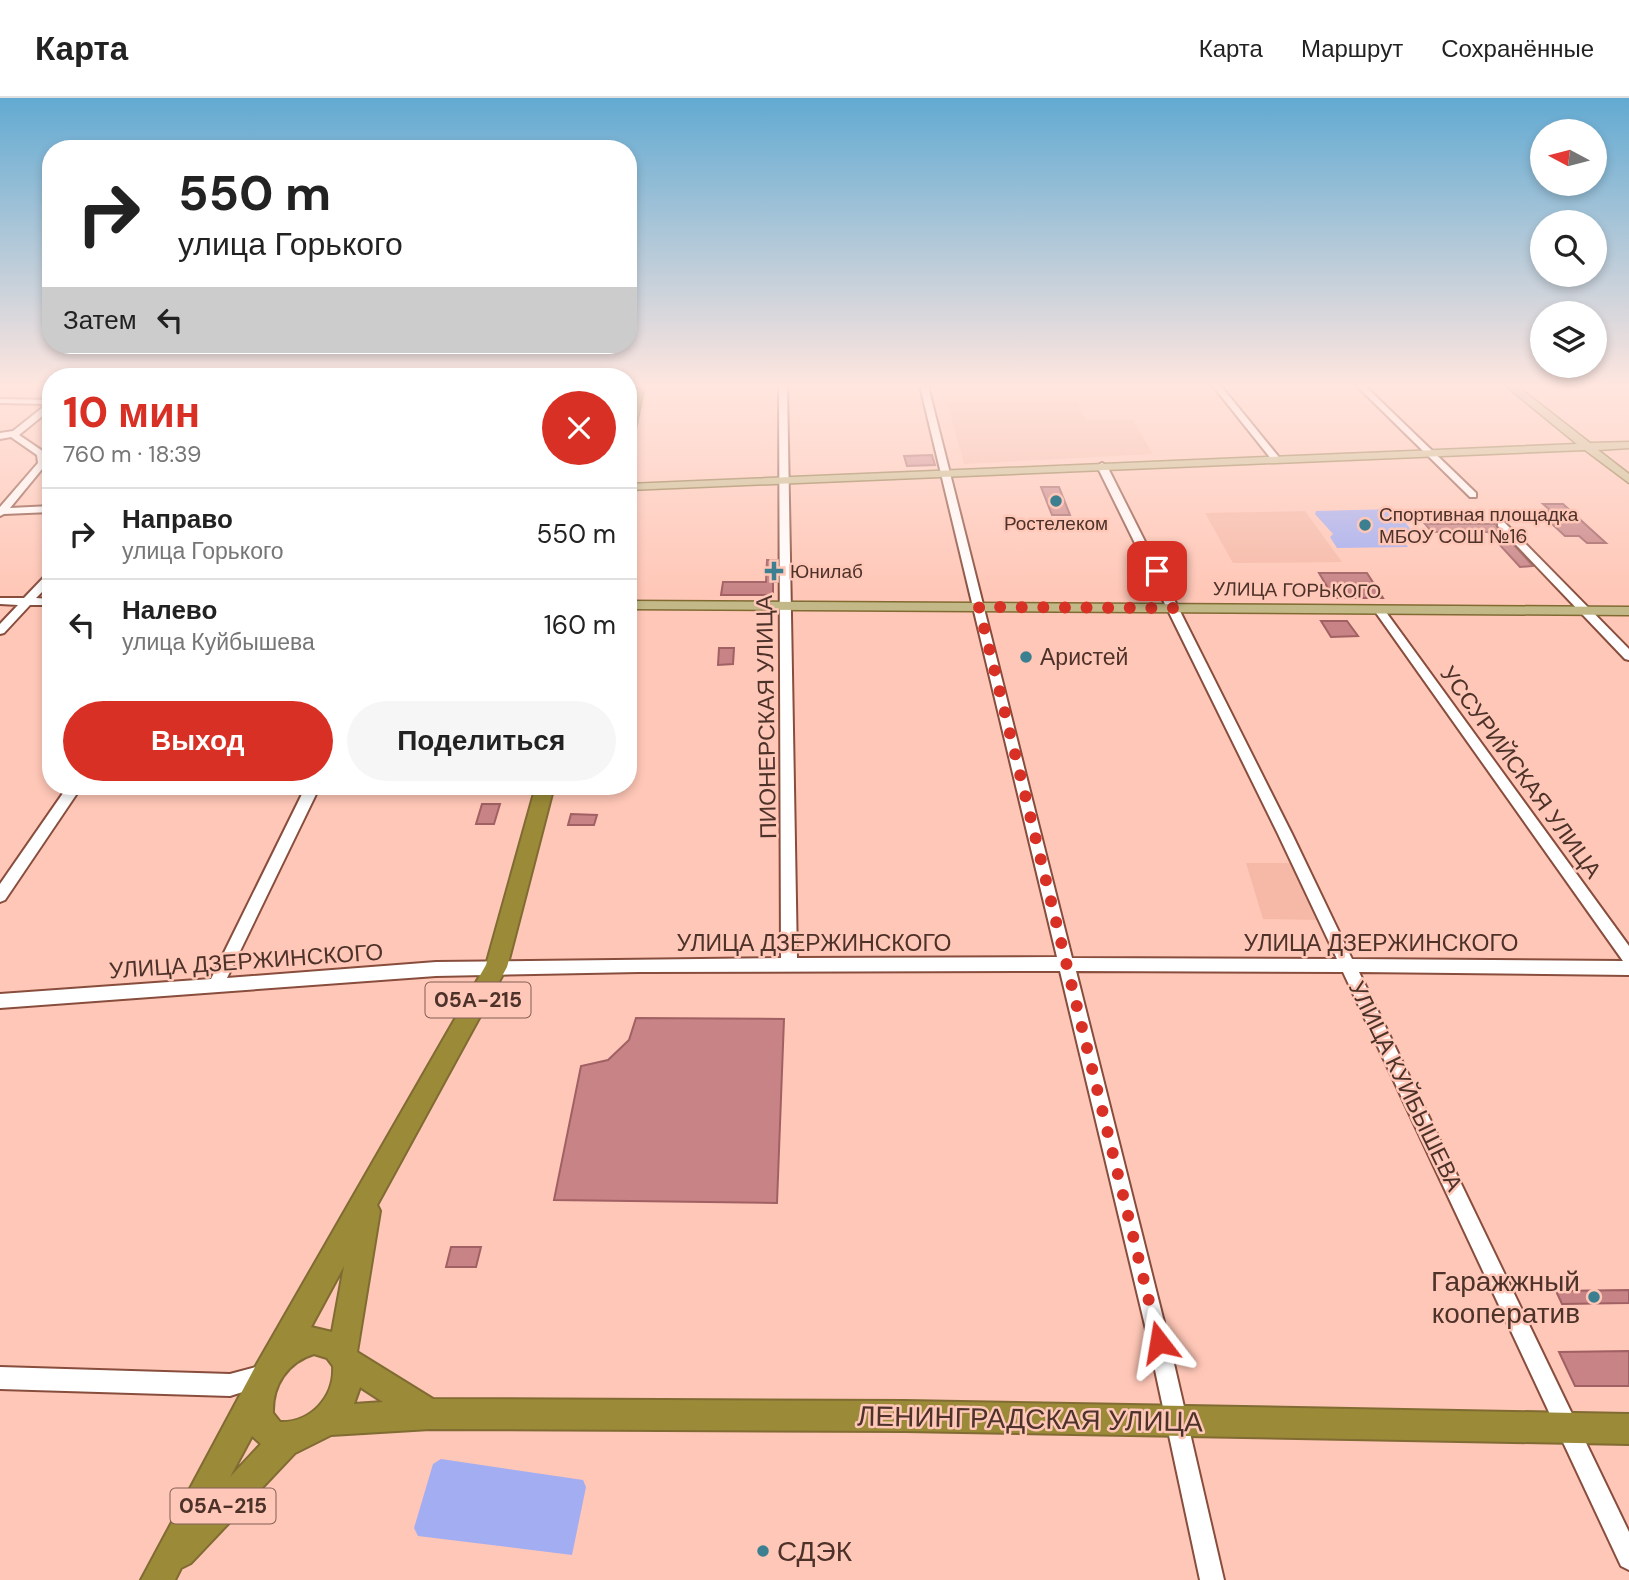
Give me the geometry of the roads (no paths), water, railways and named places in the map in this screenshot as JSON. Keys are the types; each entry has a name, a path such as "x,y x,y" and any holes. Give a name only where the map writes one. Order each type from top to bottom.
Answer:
{"highway":[{"name":"05А-215","path":"158,1576 257,1379 369,1198 496,967 543,795"},
{"name":"05А-215","path":"158,1576 286,1440 308,1434 328,1420 345,1392 346,1357 369,1198"},
{"path":"286,1440 268,1434 257,1418 257,1379 295,1346 314,1339 331,1342 346,1357 430,1414"},
{"name":"ЛЕНИНГРАДСКАЯ УЛИЦА","path":"328,1420 430,1414 905,1416 1629,1429"}],"main road":[{"path":"637,487 1348,455"},
{"path":"1598,455 1629,480"},
{"name":"УЛИЦА ГОРЬКОГО","path":"637,605 1629,611"}],"street":[{"name":"ПИОНЕРСКАЯ УЛИЦА","path":"784,455 789,965"},
{"path":"942,455 1177,1420 1212,1580"},
{"path":"1432,455 1473,495"},
{"path":"3,510 42,464"},
{"name":"УЛИЦА КУЙБЫШЕВА","path":"1102,466 1175,608 1348,965 1569,1427 1629,1559"},
{"path":"3,510 42,508"},
{"path":"1501,524 1629,656"},
{"path":"0,631 42,587"},
{"path":"0,601 42,602"},
{"name":"УССУРИЙСКАЯ УЛИЦА","path":"1379,610 1629,958"},
{"path":"0,897 69,795"},
{"path":"217,983 309,795"},
{"name":"УЛИЦА ДЗЕРЖИНСКОГО","path":"0,1001 55,999 217,983 496,967 1348,965 1629,968"},
{"path":"0,1378 257,1379"}],"place":[{"name":"Ростелеком","path":"1056,501"},
{"name":"Спортивная площадка МБОУ СОШ №16","path":"1365,525"},
{"name":"Юнилаб","path":"774,571"},
{"name":"Аристей","path":"1026,657"},
{"name":"Гаражжный кооператив","path":"1594,1297"},
{"name":"СДЭК","path":"763,1551"}]}
